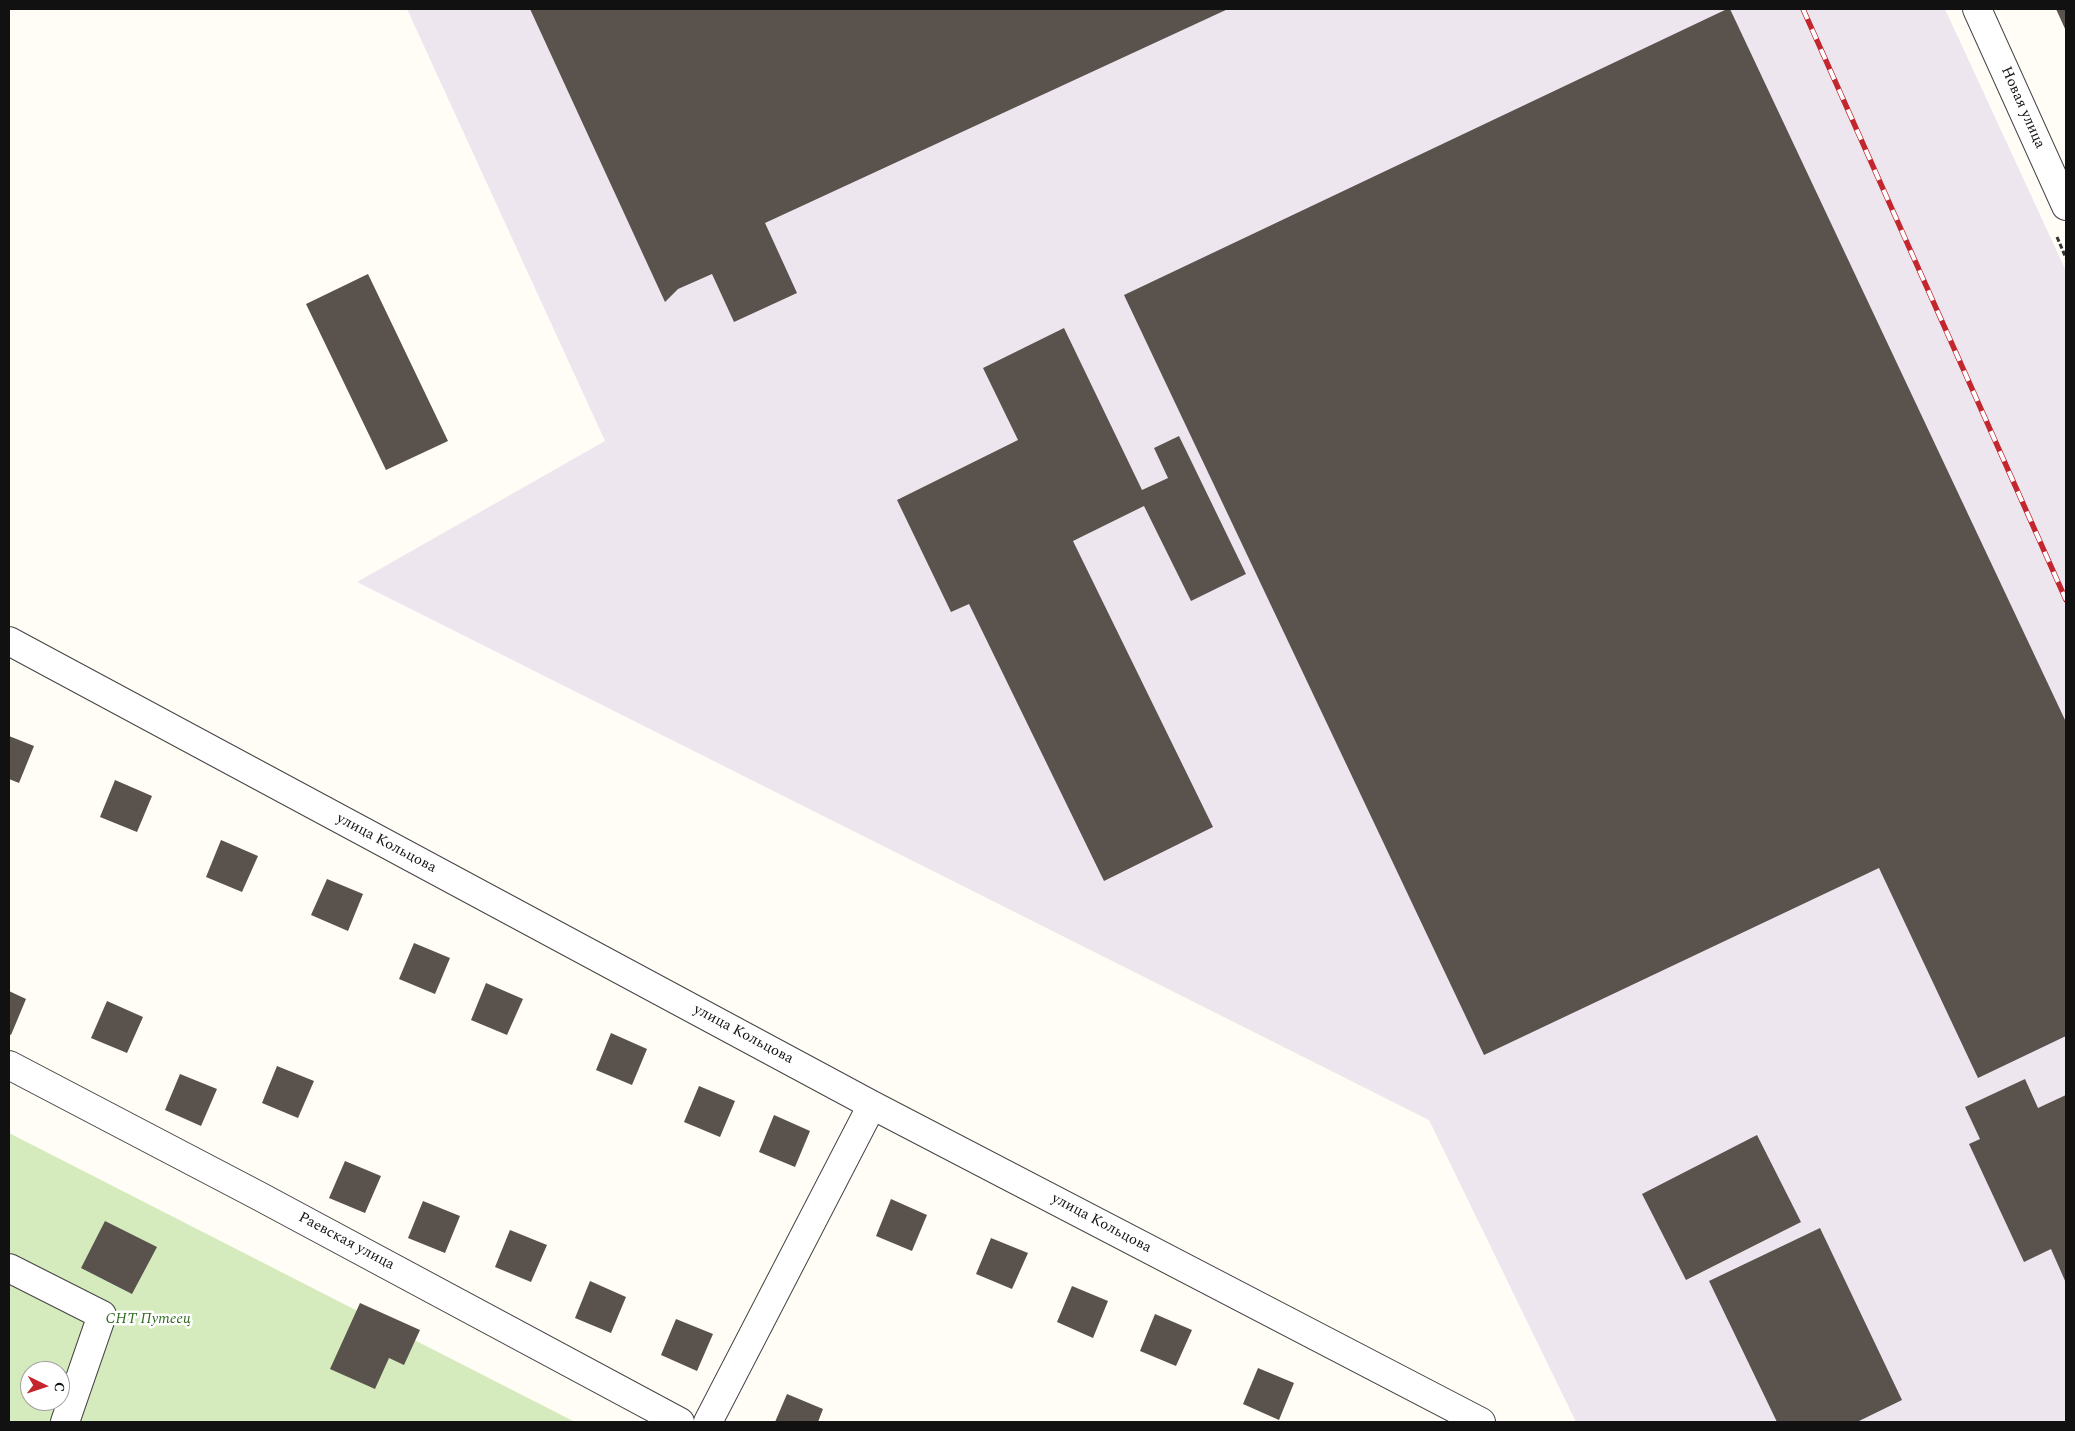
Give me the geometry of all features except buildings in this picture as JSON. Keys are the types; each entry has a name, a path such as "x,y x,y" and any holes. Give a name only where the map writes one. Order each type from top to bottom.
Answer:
{"street":[{"name":"Новая улица","path":"1977,9 2066,206"},
{"name":"улица Кольцова","path":"9,641 872,1105 1481,1422"},
{"name":"Раевская улица","path":"9,1066 259,1196 680,1422"},
{"path":"708,1422 872,1105"},
{"path":"9,1268 102,1315 65,1422"}],"shaded area":[{"path":"407,9 1945,9 2066,271 2066,1422 1576,1422 1429,1120 357,582 605,441"}],"green space":[{"name":"СНТ Путеец","path":"9,1133 575,1422 9,1422"}],"railway":[{"path":"1803,9 2066,600"}]}
